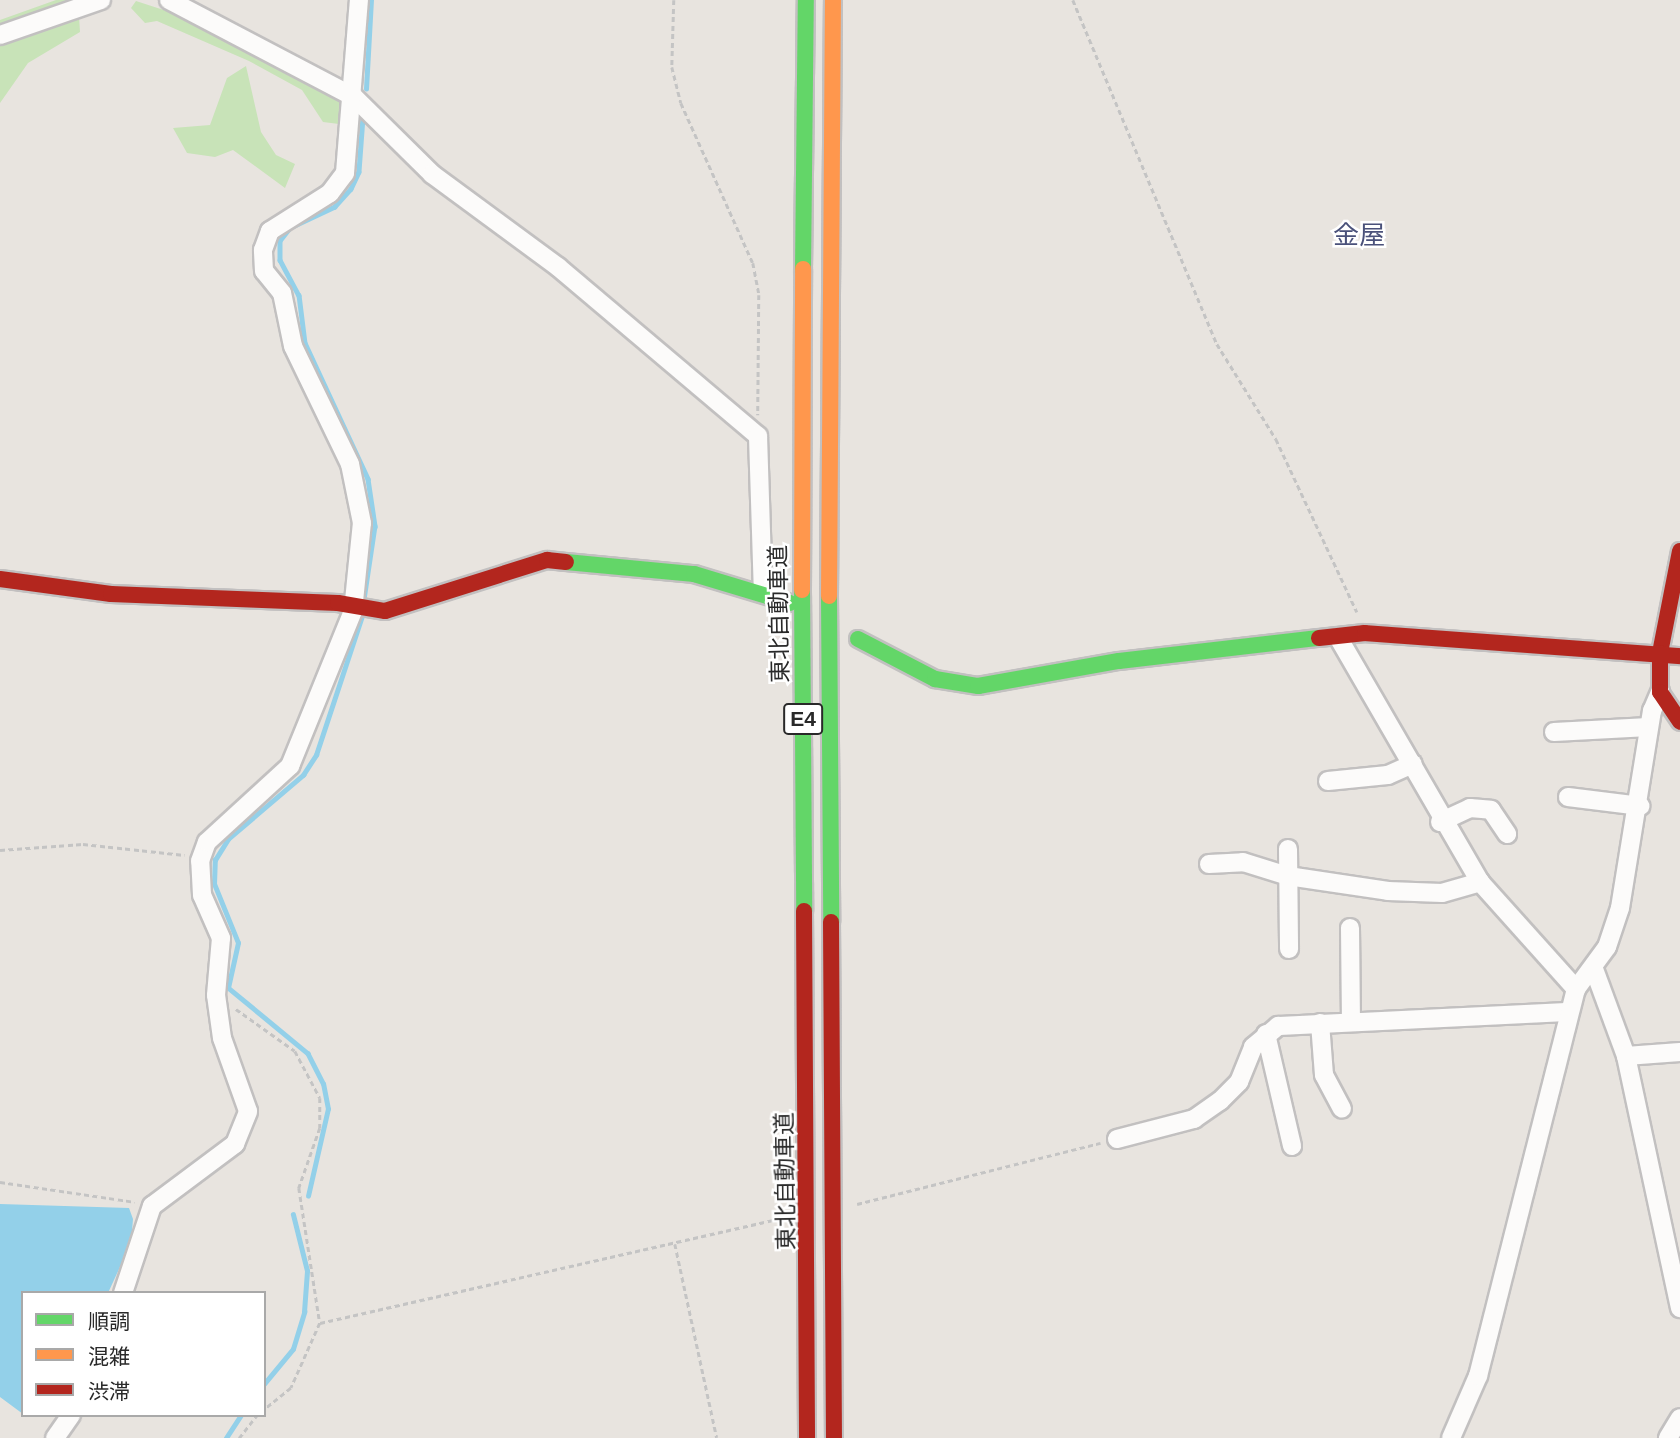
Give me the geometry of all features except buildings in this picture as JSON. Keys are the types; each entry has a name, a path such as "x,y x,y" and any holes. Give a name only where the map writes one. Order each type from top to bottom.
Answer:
{"main road":[{"name":"東北自動車道","path":"806,0 801,489 807,1438"},
{"name":"E4","path":"833,0 828,491 834,1438"},
{"path":"1680,551 1660,653 1660,692 1680,722"},
{"path":"0,579 111,594 338,603 359,611 421,603 547,560 695,574 763,591 790,603"},
{"path":"858,639 935,679 978,686 1119,662 1365,633 1680,656"}],"street":[{"path":"0,35 101,0"},
{"path":"169,0 354,97 432,174 558,267 758,436 763,591"},
{"path":"124,1291 152,1206 242,1133 248,1111 222,1038 216,995 221,938 202,895 201,857 207,842 290,766 359,611 362,523 350,464 293,346 282,293 264,271 263,250 270,231 330,193 345,173 354,97 359,0"},
{"path":"1338,638 1413,764 1440,822 1480,882 1576,989"},
{"path":"1451,1438 1478,1376 1568,1012 1576,989 1594,970 1620,908 1640,806 1650,727 1660,692"},
{"path":"1554,732 1650,727"},
{"path":"1328,781 1388,775 1413,764"},
{"path":"1568,797 1640,806"},
{"path":"1440,822 1470,808 1491,810 1507,835"},
{"path":"1288,849 1289,949"},
{"path":"1209,863 1243,862 1288,876 1442,893 1480,882"},
{"path":"1350,928 1351,1019"},
{"path":"1594,970 1626,1056 1680,1308"},
{"path":"1117,1139 1194,1119 1220,1101 1266,1034 1351,1019 1429,1023 1568,1012"},
{"path":"1320,1023 1324,1075 1342,1109"},
{"path":"1266,1034 1292,1146"},
{"path":"1626,1056 1680,1052"},
{"path":"55,1438 70,1417"},
{"path":"1668,1438 1680,1418"}],"path":[{"path":"674,0 672,67 681,103 752,263 760,295 758,436"},
{"path":"1073,0 1217,344 1314,511 1365,633"},
{"path":"0,850 83,844 201,857"},
{"path":"216,995 295,1051 320,1097 320,1128 299,1188 320,1323 291,1388 266,1407"},
{"path":"857,1204 1117,1139"},
{"path":"0,1182 152,1206"},
{"path":"320,1323 675,1244 791,1215"},
{"path":"675,1244 716,1438"},
{"path":"239,1438 255,1417"}],"green space":[{"path":"56,0 78,0 80,32 28,63 0,103 0,20"},
{"path":"136,1 216,27 228,42 244,43 347,99 347,125 323,122 302,90 249,61 157,21 145,23 131,8"},
{"path":"246,66 261,132 276,155 295,164 285,188 233,150 215,157 187,153 173,128 210,125 227,78"}],"water":[{"path":"0,1204 129,1208 133,1219 131,1243 109,1291 21,1291 21,1413 0,1397"}],"waterway":[{"path":"366,89 371,0"},
{"path":"363,117 359,172 351,189 335,207 290,228 280,241 280,260 299,295 305,343 368,479 375,526 364,600"},
{"path":"308,1196 328,1109 323,1084 308,1054 228,988 238,943 214,884 215,860 228,839 303,775 316,755 362,616"},
{"path":"266,1382 293,1349 304,1312 307,1271 293,1215"},
{"path":"226,1438 240,1417"}],"traffic: fast":[{"path":"803,269 806,0"},
{"path":"566,562 694,574 790,603"},
{"path":"802,590 804,911"},
{"path":"829,596 831,922"},
{"path":"858,639 935,679 978,686 1119,661 1319,638"}],"traffic: slow":[{"path":"829,596 833,0"},
{"path":"802,590 803,269"}],"traffic: jam":[{"path":"1680,551 1660,653 1660,692 1680,722"},
{"path":"0,579 111,594 338,603 385,611 547,560 566,562"},
{"path":"1319,638 1365,633 1680,656"},
{"path":"804,911 807,1438"},
{"path":"831,922 834,1438"}],"district":[{"name":"金屋","path":"1359,236"}]}
